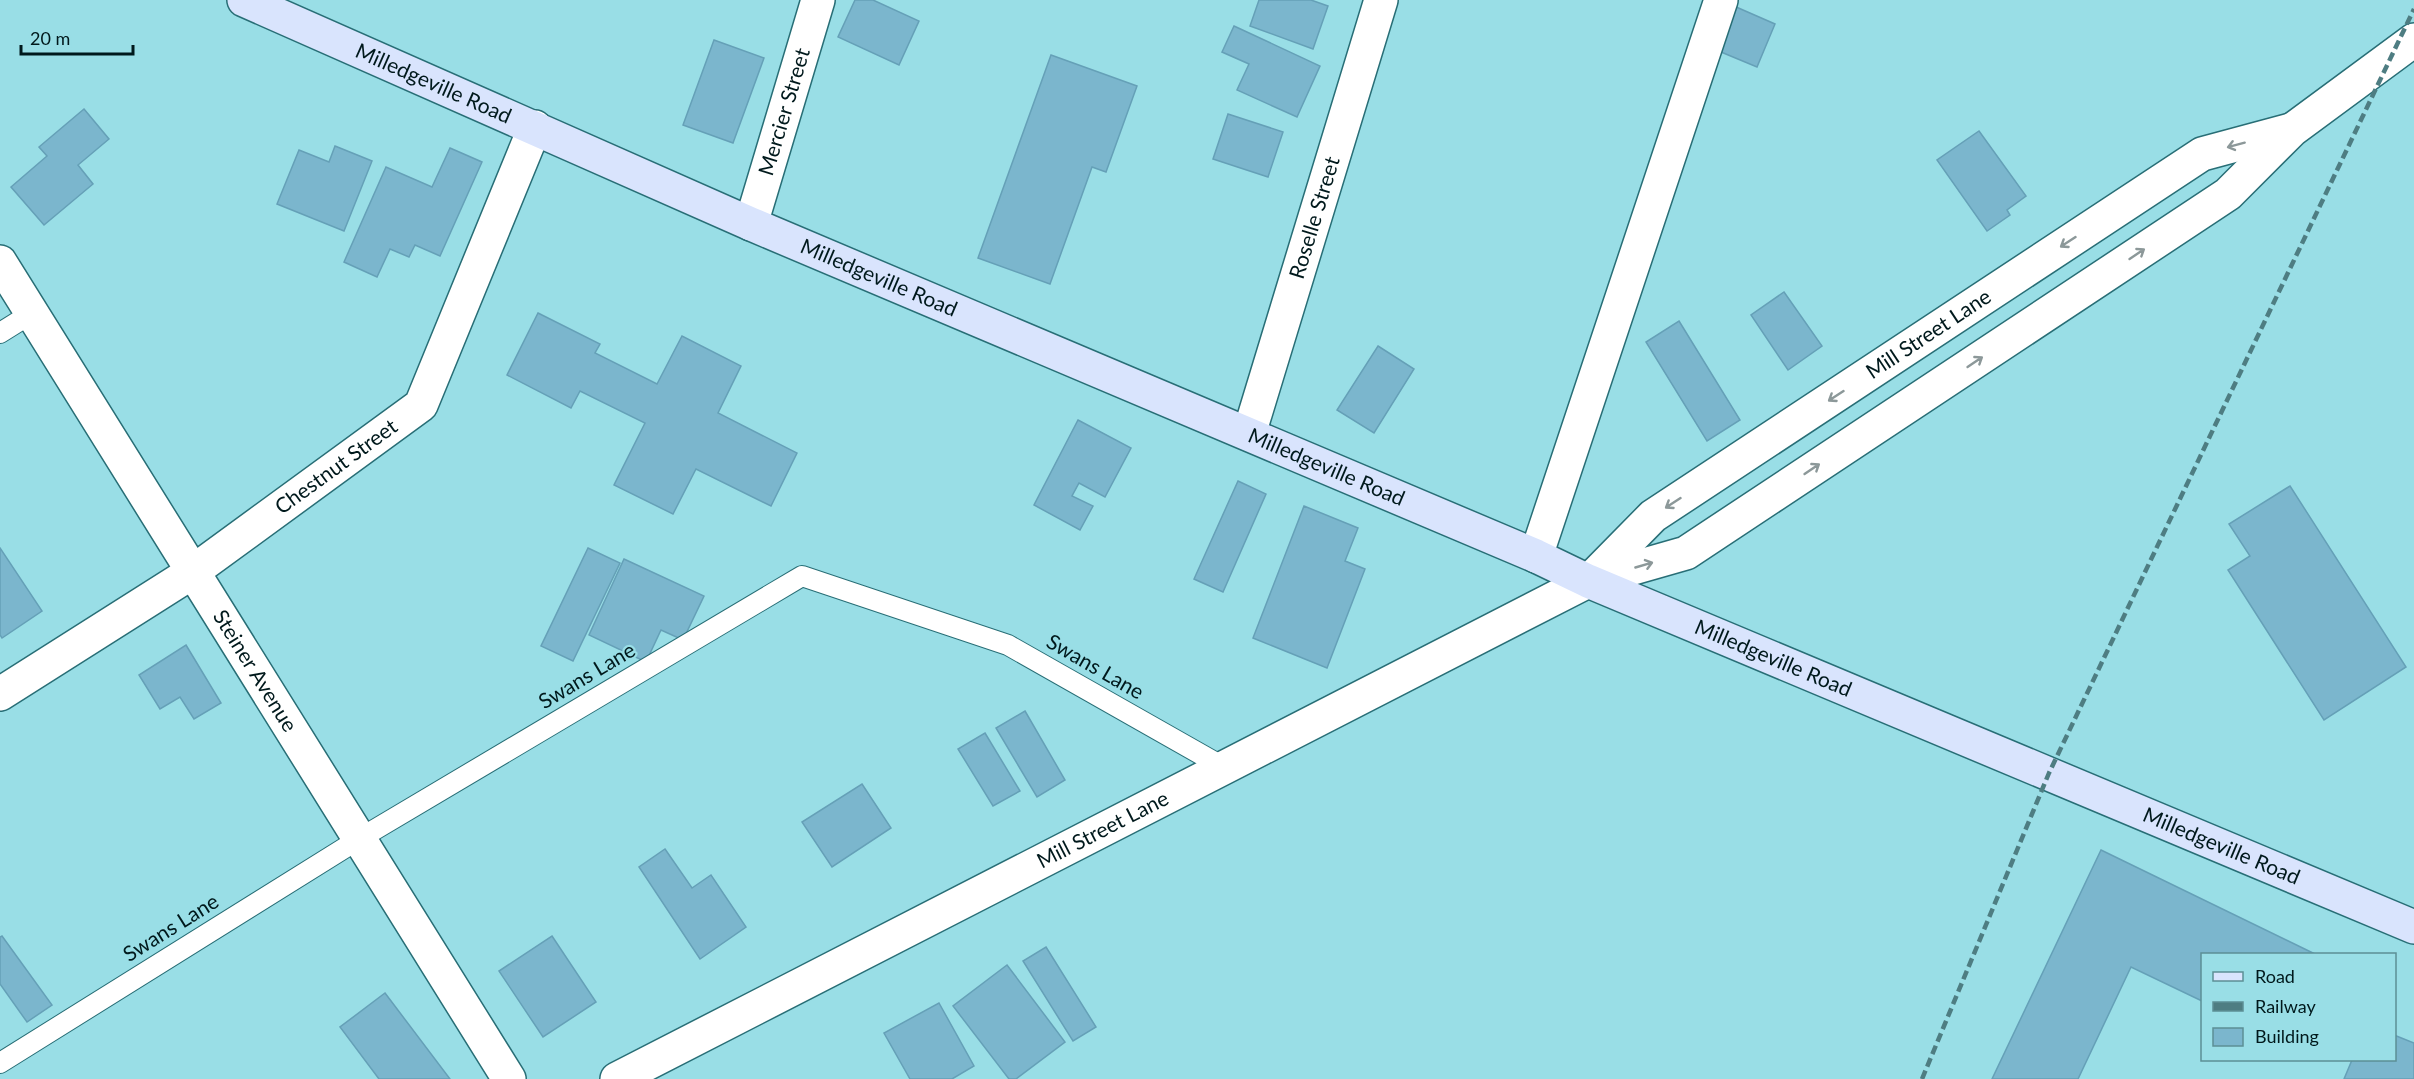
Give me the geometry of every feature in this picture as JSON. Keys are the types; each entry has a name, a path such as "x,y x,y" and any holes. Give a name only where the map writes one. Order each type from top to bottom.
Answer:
{"main road":[{"name":"Milledgeville Road","path":"261,4 751,224 1536,556 1588,581 2414,927"}],"street":[{"name":"Mercier Street","path":"751,224 818,0"},
{"name":"Roselle Street","path":"1249,434 1381,0"},
{"path":"1536,556 1720,0"},
{"name":"Mill Street Lane","path":"617,1079 1588,581 1686,553 2228,194 2292,130 2414,40"},
{"name":"Chestnut Street","path":"0,694 191,573 421,405 535,127"},
{"name":"Mill Street Lane","path":"1588,581 1653,516 2202,154 2292,130"},
{"name":"Steiner Avenue","path":"0,262 191,573 508,1079"}],"lane":[{"path":"0,333 32,313"},
{"name":"Swans Lane","path":"0,1063 359,839 802,576 1008,645 1225,768"}],"building":[{"path":"855,0 873,0 919,21 899,65 838,37"},
{"path":"1259,0 1311,0 1328,6 1313,49 1250,26"},
{"path":"1727,3 1775,24 1757,67 1709,47"},
{"path":"1234,26 1320,66 1297,117 1237,90 1249,64 1222,52"},
{"path":"714,40 764,58 733,143 683,125"},
{"path":"1051,55 1137,86 1106,172 1092,167 1050,284 978,258"},
{"path":"84,109 109,139 78,165 93,184 44,225 11,187 47,156 39,147"},
{"path":"1228,114 1283,132 1268,177 1213,159"},
{"path":"1979,131 2026,196 2007,210 2010,215 1987,231 1937,160"},
{"path":"335,146 372,161 344,231 277,204 299,150 329,162"},
{"path":"450,148 482,162 440,256 415,245 409,257 390,249 377,277 344,262 386,167 432,187"},
{"path":"1784,292 1822,346 1788,370 1751,315"},
{"path":"538,313 600,344 595,353 657,384 682,336 741,366 718,413 797,453 771,506 696,469 673,514 614,485 645,423 580,391 571,408 507,375"},
{"path":"1679,321 1740,420 1707,441 1646,342"},
{"path":"1378,346 1414,369 1374,433 1337,410"},
{"path":"1078,420 1131,448 1105,497 1079,483 1072,496 1093,506 1080,530 1034,505"},
{"path":"1238,481 1266,494 1223,592 1194,579"},
{"path":"2290,486 2406,667 2324,720 2228,570 2250,556 2229,524"},
{"path":"1304,506 1358,528 1345,561 1365,569 1327,668 1253,638"},
{"path":"0,548 42,611 2,638 0,635"},
{"path":"588,548 620,563 573,661 541,646"},
{"path":"624,559 704,596 683,640 661,630 646,662 589,635"},
{"path":"186,645 221,703 194,719 180,697 160,709 139,675"},
{"path":"1025,711 1065,780 1037,797 996,728"},
{"path":"985,733 1020,791 993,806 958,749"},
{"path":"862,784 891,828 832,867 802,822"},
{"path":"665,849 692,888 711,875 746,927 700,959 639,867"},
{"path":"2101,850 2313,953 2201,953 2201,1001 2131,967 2078,1079 1992,1079"},
{"path":"2,936 52,1005 27,1022 0,984 0,937"},
{"path":"552,936 596,1002 543,1037 499,971"},
{"path":"1046,947 1096,1027 1073,1041 1023,961"},
{"path":"1007,965 1065,1042 1016,1079 1009,1079 953,1006"},
{"path":"385,993 450,1079 379,1079 340,1027"},
{"path":"939,1003 974,1066 952,1079 910,1079 884,1033"},
{"path":"2396,1036 2414,1043 2414,1079 2344,1079 2352,1061 2396,1061"}],"railway":[{"path":"1922,1079 2049,773 2414,9"}]}
